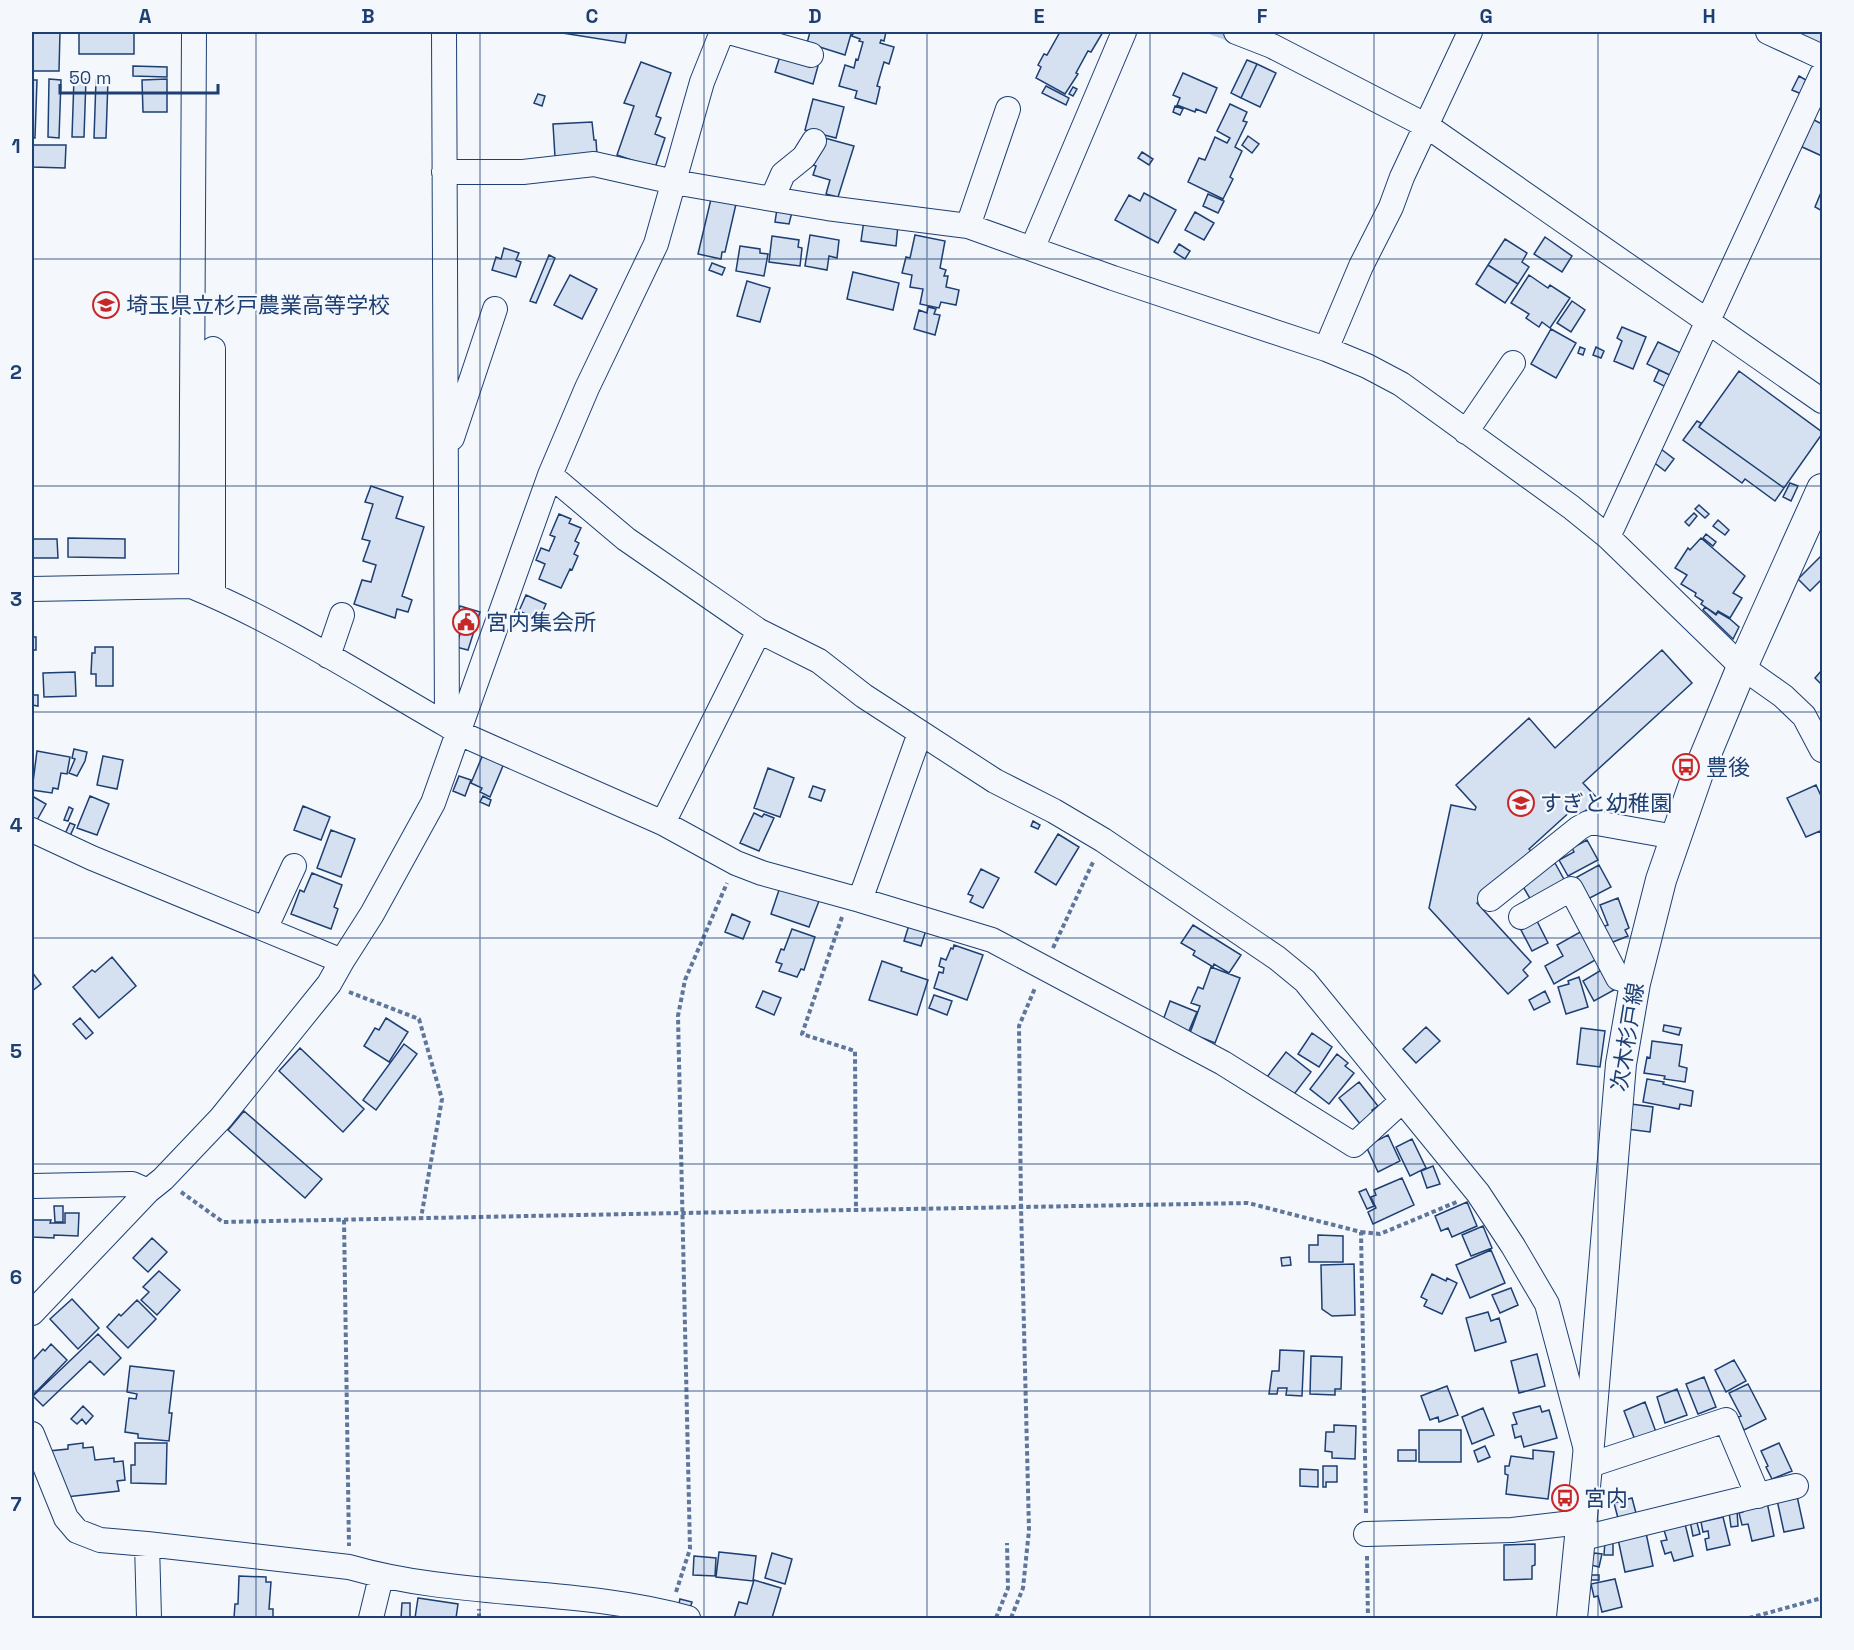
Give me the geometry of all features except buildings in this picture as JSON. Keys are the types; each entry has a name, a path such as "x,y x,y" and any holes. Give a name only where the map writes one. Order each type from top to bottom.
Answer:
{"main road":[{"name":"次木杉戸線","path":"1572,1618 1621,1064 1635,983 1661,880 1698,773 1742,667 1822,489"}],"street":[{"path":"194,32 202,591"},
{"path":"444,32 446,458 453,729"},
{"path":"32,1313 221,1118 329,984 372,914 433,803 453,729 550,475 587,388 656,244 702,82 722,32"},
{"path":"729,32 811,55"},
{"path":"1032,249 1124,32"},
{"path":"1236,32 1272,46 1427,126 1822,401"},
{"path":"1326,349 1361,266 1391,207 1402,177 1470,32"},
{"path":"1768,32 1822,57"},
{"path":"1608,537 1822,74"},
{"path":"968,226 1008,109"},
{"path":"772,199 783,174 804,157 814,141"},
{"path":"444,172 523,172 594,164 674,182 772,199 968,226 1113,278 1326,349 1367,366 1401,384 1571,507 1608,537 1742,667 1783,696 1804,716 1822,750"},
{"path":"446,458 495,309"},
{"path":"202,591 213,349"},
{"path":"1466,432 1513,363"},
{"path":"550,475 626,539 759,631 819,661 864,696 996,781 1103,840 1269,953 1305,981 1478,1193 1514,1246 1547,1304 1587,1461 1726,1420 1758,1496"},
{"path":"32,589 202,591 231,603 328,656 453,729 663,823 736,863 762,873 992,940 1222,1063 1354,1144 1402,1101"},
{"path":"328,656 342,615"},
{"path":"663,823 759,631"},
{"path":"854,898 920,733"},
{"path":"1490,899 1588,823 1675,837"},
{"path":"32,830 92,858 342,961"},
{"path":"265,929 294,866"},
{"path":"1521,916 1571,889 1618,978 1635,983"},
{"path":"32,1186 155,1185"},
{"path":"32,1434 66,1518 77,1531 100,1540 350,1568 381,1577 480,1591 616,1602 678,1616"},
{"path":"1366,1534 1580,1530 1758,1496 1796,1486"},
{"path":"147,1544 149,1618"},
{"path":"371,1618 381,1577"}],"path":[{"path":"1011,1618 1023,1588 1029,1530 1018,1026 1103,840"},
{"path":"678,1616 690,1550 678,1016 685,980 736,863"},
{"path":"854,898 802,1034 855,1051 856,1210"},
{"path":"329,984 419,1019 442,1099 421,1218"},
{"path":"155,1185 223,1222 1248,1203 1361,1232 1380,1233 1478,1193"},
{"path":"344,1220 350,1568"},
{"path":"1361,1232 1368,1618"},
{"path":"996,1618 1008,1588 1007,1544"},
{"path":"1749,1618 1822,1598"}],"waterway":[{"path":"1212,32 1231,39"}],"place":[{"name":"埼玉県立杉戸農業高等学校","path":"106,305"},
{"name":"宮内集会所","path":"466,622"},
{"name":"豊後","path":"1686,767"},
{"name":"すぎと幼稚園","path":"1521,803"},
{"name":"宮内","path":"1565,1498"}]}
